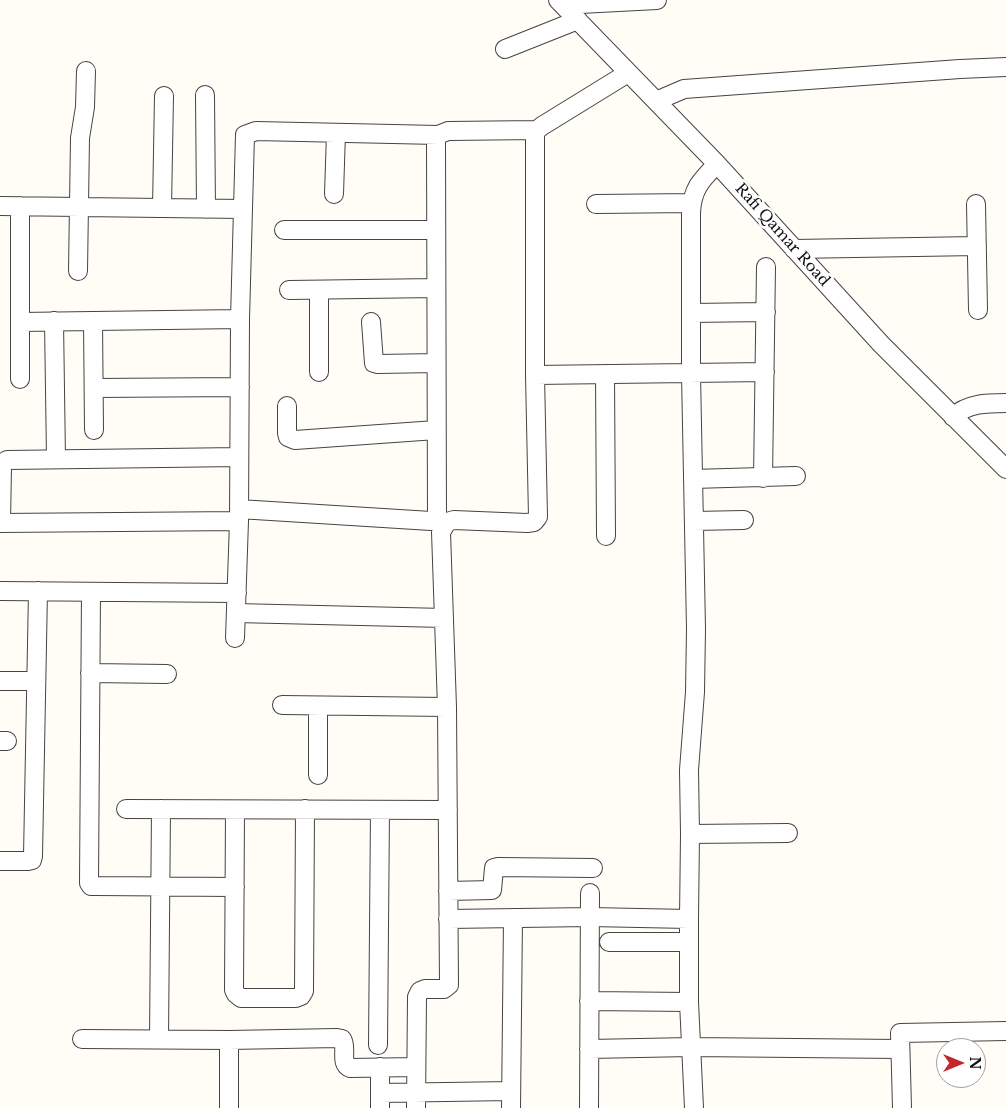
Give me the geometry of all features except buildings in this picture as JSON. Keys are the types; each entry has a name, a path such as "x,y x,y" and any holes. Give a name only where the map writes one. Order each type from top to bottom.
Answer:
{"street":[{"path":"505,49 580,4 657,0"},
{"name":"Rafi Qamar Road","path":"568,10 717,164 881,344 1006,469"},
{"path":"656,101 684,89 1006,67"},
{"path":"78,271 80,138 85,107 86,71"},
{"path":"235,638 239,515 240,319 245,135 256,131 438,135 448,131 537,130 628,73"},
{"path":"205,95 206,209"},
{"path":"162,208 164,96"},
{"path":"239,457 7,460 2,467 0,523 239,515 442,522 461,519 534,522 538,517 535,375 535,135 537,130"},
{"path":"334,194 336,133"},
{"path":"416,1100 417,997 425,989 444,989 449,985 447,707 440,540 442,522 436,430 435,230 436,146 438,135"},
{"path":"694,1108 688,919 689,770 695,692 696,629 691,374 692,203 695,191 701,180 717,164"},
{"path":"596,204 692,203"},
{"path":"976,204 978,310"},
{"path":"0,206 242,209"},
{"path":"20,206 20,379"},
{"path":"284,230 435,230"},
{"path":"794,249 977,246"},
{"path":"763,478 766,267"},
{"path":"289,290 436,288"},
{"path":"319,290 319,372"},
{"path":"691,313 766,312"},
{"path":"20,322 240,319"},
{"path":"93,321 94,430"},
{"path":"54,322 56,460"},
{"path":"372,322 374,363 436,363"},
{"path":"535,375 765,372"},
{"path":"605,374 606,536"},
{"path":"94,388 240,387"},
{"path":"953,417 960,411 975,405 1006,403"},
{"path":"286,406 288,437 295,440 436,430"},
{"path":"692,478 796,476"},
{"path":"694,521 744,520"},
{"path":"0,591 237,593"},
{"path":"0,861 28,861 32,860 33,856 38,591"},
{"path":"90,592 89,883 95,886 235,887"},
{"path":"236,613 444,618"},
{"path":"90,673 167,674"},
{"path":"0,681 36,681"},
{"path":"282,705 447,707"},
{"path":"318,706 318,775"},
{"path":"126,809 448,810"},
{"path":"159,1040 161,809"},
{"path":"235,810 234,990 241,998 296,998 301,996 304,991 305,809"},
{"path":"378,1045 380,810"},
{"path":"690,834 788,833"},
{"path":"448,890 492,890 493,871 494,868 498,867 593,868"},
{"path":"589,1108 590,892"},
{"path":"448,919 590,917 688,919"},
{"path":"380,1067 380,1100 511,1099 513,918"},
{"path":"609,942 689,942"},
{"path":"589,1001 690,1002"},
{"path":"902,1108 900,1034 902,1032 1006,1031"},
{"path":"82,1039 229,1040 337,1038 342,1039 344,1043 344,1063 350,1068 416,1067"},
{"path":"228,1108 229,1040"},
{"path":"589,1049 691,1047 900,1049"}]}
